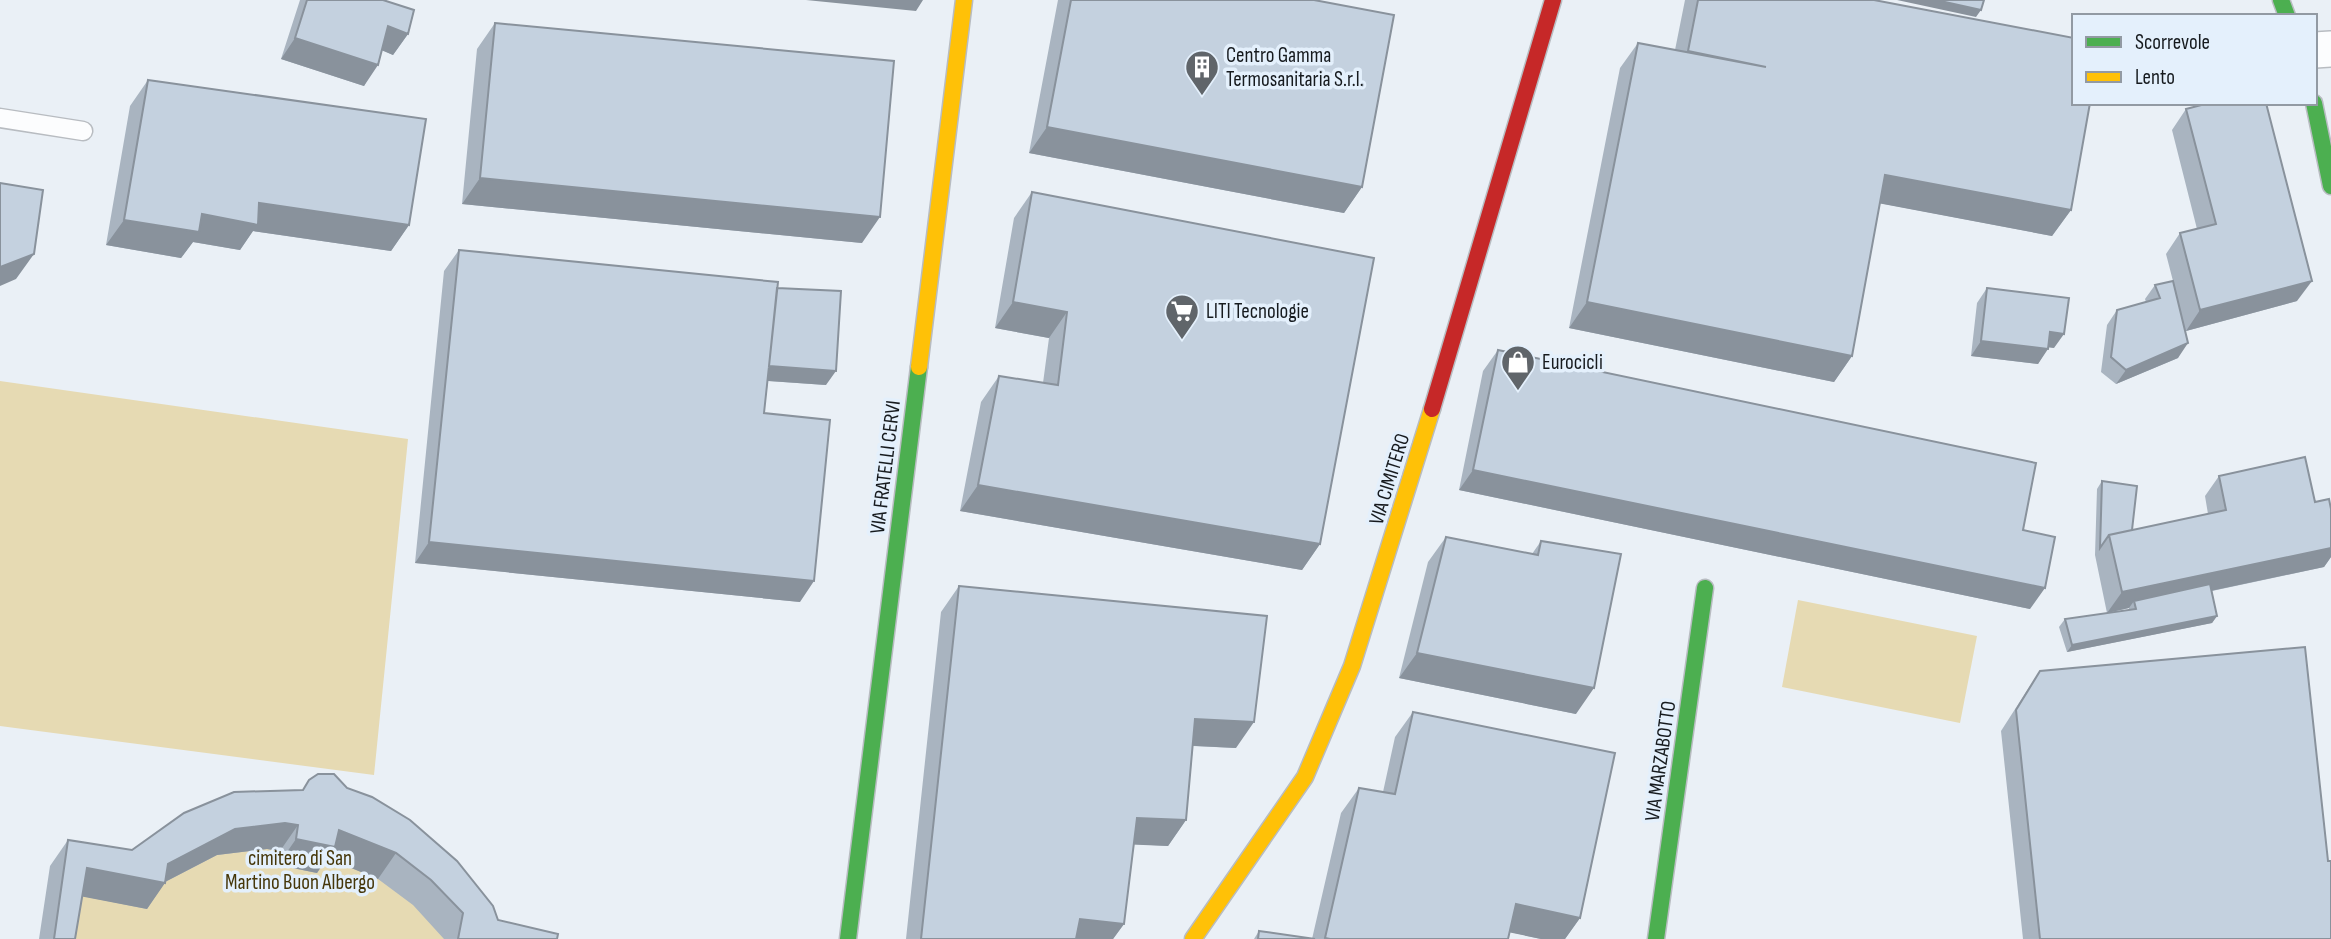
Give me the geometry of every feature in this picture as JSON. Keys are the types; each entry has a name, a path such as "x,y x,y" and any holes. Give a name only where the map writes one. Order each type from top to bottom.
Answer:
{"street":[{"name":"VIA FRATELLI CERVI","path":"848,939 964,0"},
{"name":"VIA CIMITERO","path":"1193,939 1305,776 1352,666 1427,428 1553,0"},
{"path":"2314,105 2331,186"},
{"name":"VIA MARZABOTTO","path":"1656,939 1705,588"}],"lane":[{"path":"0,118 83,131"}],"green space":[{"path":"0,381 408,439 374,775 0,726"},
{"path":"1798,600 1977,636 1960,723 1782,687"},
{"name":"cimitero di San Martino Buon Albergo","path":"315,800 483,939 44,939 60,855 120,870"}],"building":[{"path":"307,0 383,0 414,10 408,34 388,26 378,65 295,38"},
{"name":"Centro Gamma Termosanitaria S.r.l.","path":"1071,0 1314,0 1394,15 1362,187 1047,127"},
{"path":"1698,0 1874,0 2072,38 2072,105 2090,105 2071,210 1885,175 1852,356 1587,302 1638,43 1766,67 1688,51"},
{"path":"1936,0 1984,0 1981,10"},
{"path":"495,23 894,61 880,217 480,178"},
{"path":"148,80 426,119 409,225 259,203 258,225 202,214 199,232 124,220"},
{"path":"2201,105 2267,105 2312,281 2200,310 2180,233 2216,224 2186,109"},
{"path":"0,183 43,190 34,254 0,267"},
{"path":"1032,192 1374,258 1320,544 978,485 999,376 1058,385 1067,312 1013,302"},
{"path":"459,250 778,282 764,413 830,420 814,581 429,542"},
{"path":"2173,281 2188,343 2126,370 2111,357 2117,310 2160,298 2155,285"},
{"path":"777,288 841,291 836,371 769,366"},
{"path":"1987,288 2069,298 2064,334 2050,332 2048,349 1981,341"},
{"path":"1498,350 2036,463 2023,530 2055,537 2045,588 1473,470"},
{"path":"2305,457 2315,502 2329,499 2331,548 2122,592 2109,535 2226,510 2219,476"},
{"path":"2102,481 2137,486 2132,530 2109,535 2100,548"},
{"path":"1446,537 1538,555 1541,541 1621,554 1594,688 1417,653"},
{"path":"2210,584 2217,616 2072,645 2065,619 2136,609 2134,601"},
{"path":"959,586 1267,616 1254,722 1195,719 1186,820 1137,818 1124,924 1080,919 1076,939 921,939"},
{"path":"2305,647 2328,861 2331,861 2331,939 2040,939 2016,710 2040,671"},
{"path":"1413,712 1615,753 1580,918 1516,904 1508,939 1325,938 1359,788 1395,794"},
{"path":"318,774 334,774 347,788 372,797 410,820 457,861 493,906 498,920 558,934 557,939 458,939 463,913 431,880 396,853 339,830 335,847 296,839 298,825 285,823 235,829 168,864 165,883 87,868 75,939 54,939 68,840 132,850 184,813 234,792 303,790 309,780"},
{"path":"1259,931 1315,939 1258,939"}],"traffic: fast":[{"path":"2281,0 2286,14"},
{"path":"2314,105 2331,186"},
{"path":"848,939 919,367"},
{"path":"1656,939 1705,588"}],"traffic: slow":[{"path":"919,367 964,0"},
{"path":"1193,939 1305,777 1352,666 1432,409"}],"traffic: jam":[{"path":"1432,409 1553,0"}],"place":[{"name":"Centro Gamma Termosanitaria S.r.l.","path":"1202,97"},
{"name":"LITI Tecnologie","path":"1182,341"},
{"name":"Eurocicli","path":"1518,392"}]}
